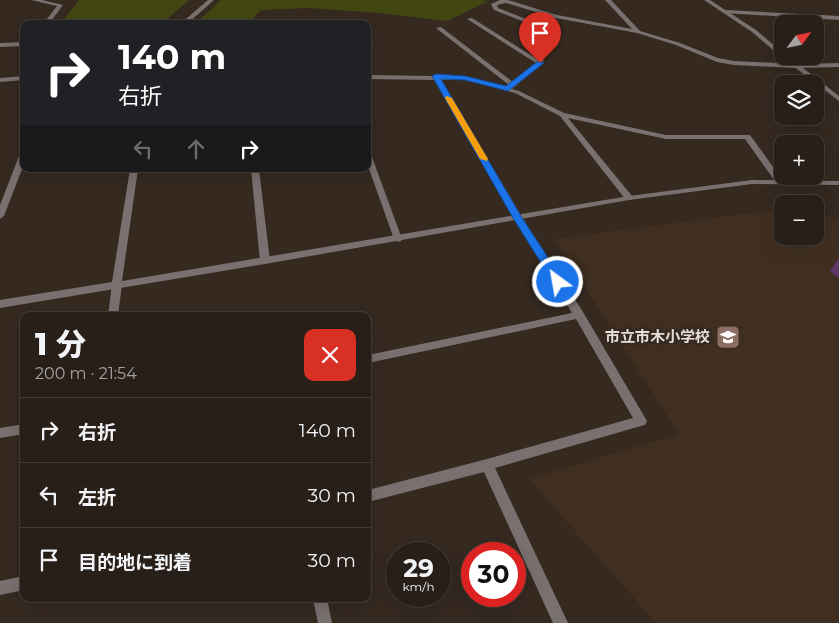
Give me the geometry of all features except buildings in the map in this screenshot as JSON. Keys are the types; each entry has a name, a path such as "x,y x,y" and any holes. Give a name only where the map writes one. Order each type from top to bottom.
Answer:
{"street":[{"path":"34,0 60,5 49,20"},
{"path":"188,20 211,0"},
{"path":"371,77 436,76 465,78 510,87 540,63 544,46 536,25 496,9 494,4 504,0 556,16 638,32 678,44 718,60 734,63 796,66 839,65"},
{"path":"608,0 638,32"},
{"path":"707,0 754,31 774,48"},
{"path":"726,12 839,18"},
{"path":"470,19 540,63"},
{"path":"439,28 517,92 562,115 666,137 747,137 774,174"},
{"path":"0,45 20,44"},
{"path":"796,66 839,99"},
{"path":"371,495 487,466 641,421 579,315 518,218 436,76"},
{"path":"0,80 20,78"},
{"path":"562,115 629,198"},
{"path":"0,216 20,164"},
{"path":"371,165 398,239"},
{"path":"113,312 134,172"},
{"path":"255,172 265,262"},
{"path":"0,304 265,262 629,198 752,182 774,182"},
{"path":"824,183 839,183"},
{"path":"371,358 579,315"},
{"path":"0,433 20,430"},
{"path":"487,466 561,623"},
{"path":"0,588 20,584"},
{"path":"321,602 325,623"}],"shaded area":[{"name":"市立市木小学校","path":"774,210 774,245 824,245 824,216 839,219 839,623 656,623 529,479 679,434 554,239"}],"green space":[{"path":"79,0 189,0 166,20 63,20"},
{"path":"221,0 488,1 447,21 379,13 309,8 261,10 252,19 255,20 199,20"}],"slow traffic":[{"path":"448,98 484,159"}],"place":[{"name":"市立市木小学校","path":"728,337"}],"route":[{"path":"540,63 508,89 465,78 436,76 518,218 558,282"}]}
